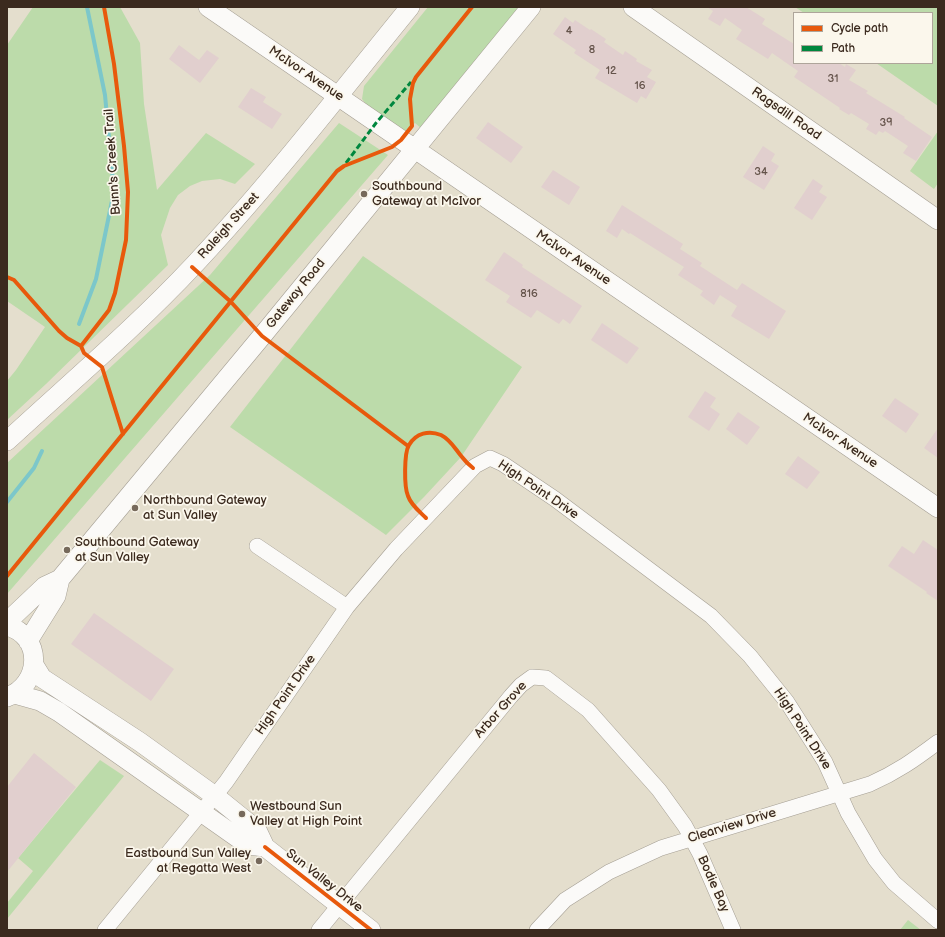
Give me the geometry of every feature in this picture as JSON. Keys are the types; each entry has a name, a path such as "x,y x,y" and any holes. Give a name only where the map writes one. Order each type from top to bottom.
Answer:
{"street":[{"name":"McIvor Avenue","path":"208,7 938,508"},
{"name":"Raleigh Street","path":"7,441 152,308 192,267 249,205 410,7"},
{"name":"Gateway Road","path":"7,622 45,586 60,579 257,342 530,7"},
{"name":"Ragsdill Road","path":"633,7 938,220"},
{"name":"High Point Drive","path":"105,930 208,804 347,607 396,549 475,466 490,458 503,464 555,499 711,616 750,656 787,702 825,762 840,792"},
{"path":"257,546 347,607"},
{"name":"Gateway Road","path":"28,641 56,596 60,579"},
{"path":"7,626 18,630 28,641 34,656 32,674 28,682 11,695"},
{"name":"Sun Valley Drive","path":"34,665 42,678 140,742 208,804 248,845 265,847 371,930"},
{"name":"Arbor Grove","path":"319,930 511,696 521,685 532,677 546,678 588,710 659,790 692,838"},
{"name":"Sun Valley Drive","path":"11,695 40,701 208,804"},
{"name":"Clearview Drive","path":"537,930 564,900 609,872 661,848 870,784 913,762 938,742"},
{"path":"840,792 848,813 875,859 894,883 938,921"},
{"name":"Bodie Bay","path":"692,838 733,930"}],"green space":[{"path":"33,7 120,7 140,43 144,104 157,190 206,133 255,164 235,184 220,179 202,181 190,186 178,195 170,208 161,235 168,265 7,420 7,381 45,327 7,301 7,45"},
{"path":"428,7 521,7 422,129 415,123 404,132 369,108 362,99 364,86"},
{"path":"795,7 938,7 938,106 877,64 933,64 933,12 802,12"},
{"path":"339,123 388,155 7,594 7,463 210,275"},
{"path":"938,131 938,183 934,189 910,171"},
{"path":"363,256 522,367 461,457 386,535 230,427"},
{"path":"100,760 124,776 7,919 7,903 33,871 18,858"},
{"path":"908,920 921,930 900,930"}],"building":[{"path":"707,7 746,7 765,19 762,24 793,43 793,64 840,64 845,67 846,64 856,70 849,80 868,91 866,93 905,117 904,118 932,137 916,161 903,153 908,146 885,131 883,133 879,131 876,135 866,129 869,124 851,113 849,115 839,109 840,108 794,77 798,71 772,53 768,59 736,39 742,30 725,18 720,26 708,19 713,11"},
{"path":"565,17 573,23 575,20 590,30 591,29 606,39 604,42 623,55 625,51 637,59 636,61 652,70 647,77 656,82 646,99 641,96 637,103 595,78 600,70 574,53 576,50 553,34"},
{"path":"179,45 199,60 207,50 219,58 200,83 169,59"},
{"path":"251,88 266,97 263,102 282,114 272,129 238,107"},
{"path":"488,122 523,147 511,163 476,138"},
{"path":"763,146 775,154 771,161 779,166 764,190 743,177"},
{"path":"553,170 580,187 569,205 541,187"},
{"path":"813,179 823,186 819,192 827,197 812,220 794,208"},
{"path":"622,205 683,244 680,249 702,263 700,266 737,290 742,283 786,311 769,339 731,316 737,306 720,295 714,305 700,295 703,291 678,275 684,267 622,229 617,238 606,231"},
{"path":"504,252 523,265 522,267 582,306 570,324 563,319 559,324 537,310 531,318 506,302 510,296 485,280"},
{"path":"602,323 639,348 627,364 591,340"},
{"path":"705,391 716,398 710,407 720,414 709,431 688,417"},
{"path":"895,398 919,414 906,433 882,416"},
{"path":"738,412 760,427 747,445 726,429"},
{"path":"938,428 938,458 924,448"},
{"path":"798,456 820,472 807,489 785,474"},
{"path":"923,540 938,550 938,601 888,566 902,546 914,554"},
{"path":"94,613 174,669 151,701 71,644"},
{"path":"34,753 76,787 7,872 7,787"}],"waterway":[{"path":"79,324 96,279 114,191 105,95 87,7"},
{"path":"7,502 34,468 42,451"}],"marked path":[{"path":"346,163 376,123 411,82"}],"cycle path":[{"name":"Bunn's Creek Trail","path":"104,7 114,64 124,146 128,192 126,240 115,293 109,310 81,346 84,353 102,367 123,434"},
{"path":"7,576 337,171 344,166 392,147 401,140 412,126 410,99 413,83 416,77 472,7"},
{"path":"192,267 231,302 262,336 408,446"},
{"path":"7,277 14,280 59,331 67,338 81,346"},
{"path":"426,518 411,502 407,492 405,462 407,449 412,441 419,435 427,433 441,435 450,442 464,460 473,468"},
{"path":"265,847 371,930"}],"place":[{"name":"Southbound Gateway at McIvor","path":"364,194"},
{"name":"Northbound Gateway at Sun Valley","path":"135,508"},
{"name":"Southbound Gateway at Sun Valley","path":"67,550"},
{"name":"Westbound Sun Valley at High Point","path":"242,814"},
{"name":"Eastbound Sun Valley at Regatta West","path":"259,861"}]}
